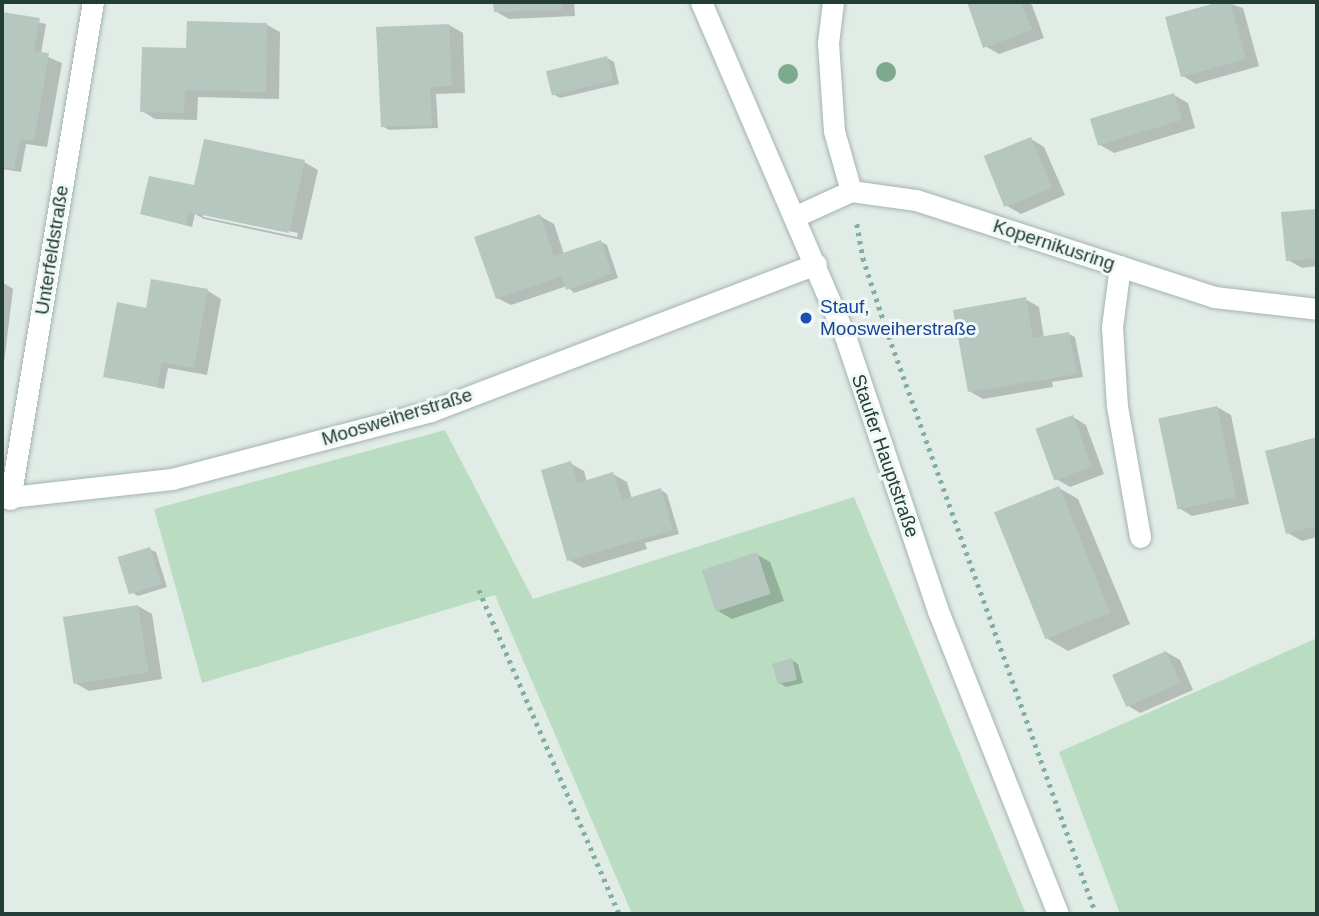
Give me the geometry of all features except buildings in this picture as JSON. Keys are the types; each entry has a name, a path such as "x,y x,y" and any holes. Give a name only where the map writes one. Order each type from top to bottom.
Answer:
{"street":[{"name":"Unterfeldstraße","path":"6,498 93,2"},
{"name":"Staufer Hauptstraße","path":"701,2 846,339 938,611 1058,914"},
{"path":"794,217 851,191 834,131 828,43 833,2"},
{"name":"Kopernikusring","path":"851,191 916,200 1214,297 1317,309"},
{"name":"Moosweiherstraße","path":"6,498 172,479 431,411 816,264"},
{"path":"1119,266 1112,327 1117,406 1140,537"}],"path":[{"path":"851,191 863,258 882,317 1096,914"},
{"path":"479,590 619,914"}],"green space":[{"path":"445,430 533,599 854,497 1026,914 632,914 495,595 202,683 154,509"},
{"path":"1317,638 1317,914 1120,914 1059,752"}],"place":[{"name":"Stauf, Moosweiherstraße","path":"806,318"}]}
